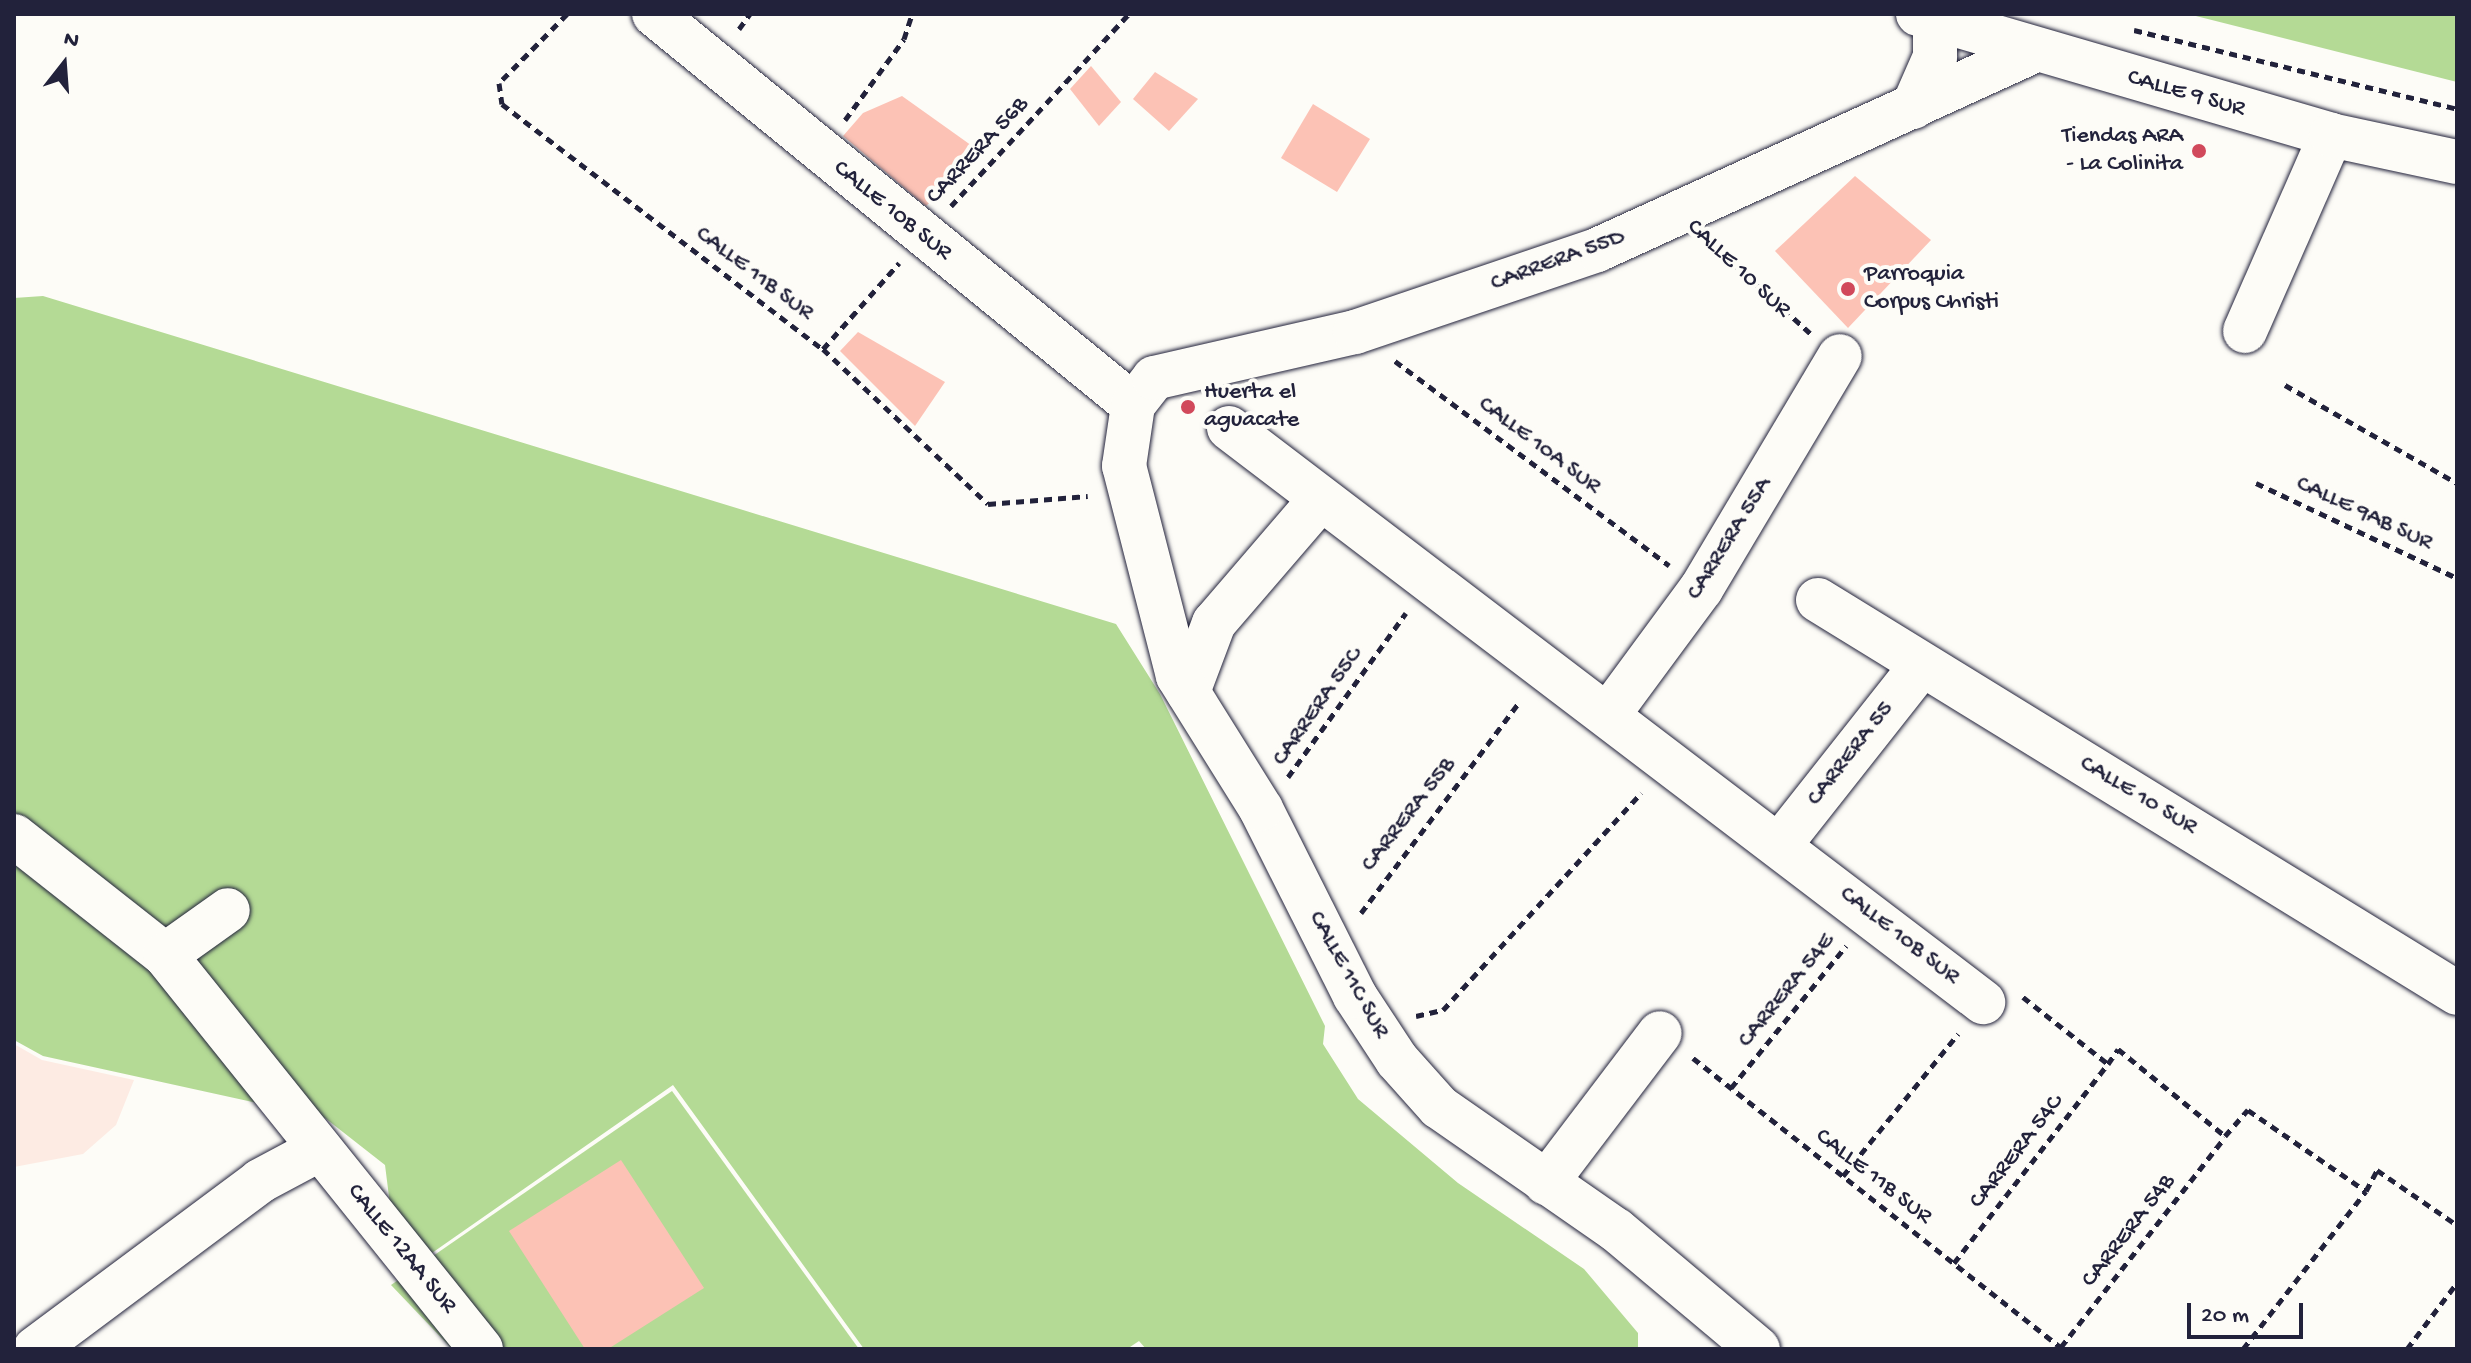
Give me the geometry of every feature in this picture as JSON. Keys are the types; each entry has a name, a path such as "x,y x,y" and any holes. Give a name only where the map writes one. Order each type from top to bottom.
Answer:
{"street":[{"name":"CALLE 10B SUR","path":"654,14 922,237 1133,405"},
{"name":"CALLE 9 SUR","path":"1926,17 2030,53 2456,166"},
{"path":"1913,107 1935,57 1926,17"},
{"name":"CARRERA 55D","path":"1133,405 1154,378 1355,332 1597,250 2030,53"},
{"path":"2245,331 2331,135"},
{"name":"CARRERA 55A","path":"1608,715 1701,589 1840,356"},
{"path":"1128,479 1133,405"},
{"name":"CALLE 10B SUR","path":"1229,428 1428,583 1668,762 1782,842 1870,916 1983,1002"},
{"name":"CALLE 11C SUR","path":"1128,479 1169,643 1188,692 1261,809 1379,1033 1439,1107 1616,1230 1758,1349"},
{"path":"1188,692 1214,623 1319,501"},
{"name":"CALLE 10 SUR","path":"1818,600 2457,993"},
{"path":"1169,643 1214,623"},
{"name":"CARRERA 55","path":"1782,842 1921,666"},
{"name":"CALLE 12AA SUR","path":"14,836 165,955 481,1349"},
{"path":"165,955 228,910"},
{"path":"1546,1183 1660,1033"},
{"path":"46,1338 260,1181 320,1149"}],"path":[{"name":"CALLE 11B SUR","path":"567,14 499,83 502,104 823,349 988,504 1128,479"},
{"path":"820,152 889,61 913,24 912,14"},
{"name":"CARRERA 56B","path":"823,349 922,237 1129,14"},
{"path":"2129,29 2457,109"},
{"name":"CALLE 10 SUR","path":"1678,213 1799,325"},
{"name":"CALLE 10A SUR","path":"1355,332 1701,589"},
{"path":"2285,385 2457,483"},
{"name":"CALLE 9AB SUR","path":"2256,483 2457,578"},
{"name":"CARRERA 55C","path":"1286,786 1428,583"},
{"name":"CARRERA 55B","path":"1358,919 1366,899 1545,669"},
{"path":"1379,1033 1443,1010 1668,762"},
{"name":"CARRERA 54E","path":"1731,1088 1870,916"},
{"name":"CALLE 10B SUR","path":"1983,1002 2004,982 2108,1064"},
{"path":"1843,1176 1983,1002"},
{"name":"CALLE 11B SUR","path":"1660,1033 2062,1348"},
{"path":"2108,1064 2118,1049 2225,1136 2248,1110 2366,1191"},
{"name":"CARRERA 54C","path":"1954,1263 2108,1064"},
{"name":"CARRERA 54B","path":"2062,1348 2225,1136"},
{"path":"2243,1349 2366,1191 2377,1170 2457,1225"},
{"path":"2407,1349 2457,1283"}],"shaded area":[{"path":"14,1044 42,1060 134,1080 116,1125 83,1154 14,1167"}],"green space":[{"path":"2188,14 2457,14 2457,82"},
{"path":"43,296 1116,624 1160,694 1325,1026 1323,1044 1358,1099 1458,1183 1584,1269 1638,1333 1638,1349 1146,1349 1139,1341 1127,1349 864,1349 673,1085 399,1276 385,1165 325,1118 43,1056 14,1040 14,298"},
{"path":"672,1091 859,1349 452,1349 391,1285"}],"building":[{"path":"1091,66 1121,102 1099,126 1070,89"},
{"path":"1155,72 1198,99 1169,131 1133,99"},
{"path":"902,96 982,153 926,206 843,136 863,113"},
{"path":"1313,104 1370,139 1337,192 1281,158"},
{"name":"Parroquia Corpus Christi","path":"1855,176 1931,240 1848,328 1775,251"},
{"path":"858,332 945,382 915,426 840,351"},
{"path":"621,1160 704,1288 608,1349 585,1349 509,1231"}],"place":[{"name":"Tiendas ARA - La Colinita","path":"2199,151"},
{"name":"Parroquia Corpus Christi","path":"1848,289"},
{"name":"Huerta el aguacate","path":"1188,407"}]}
